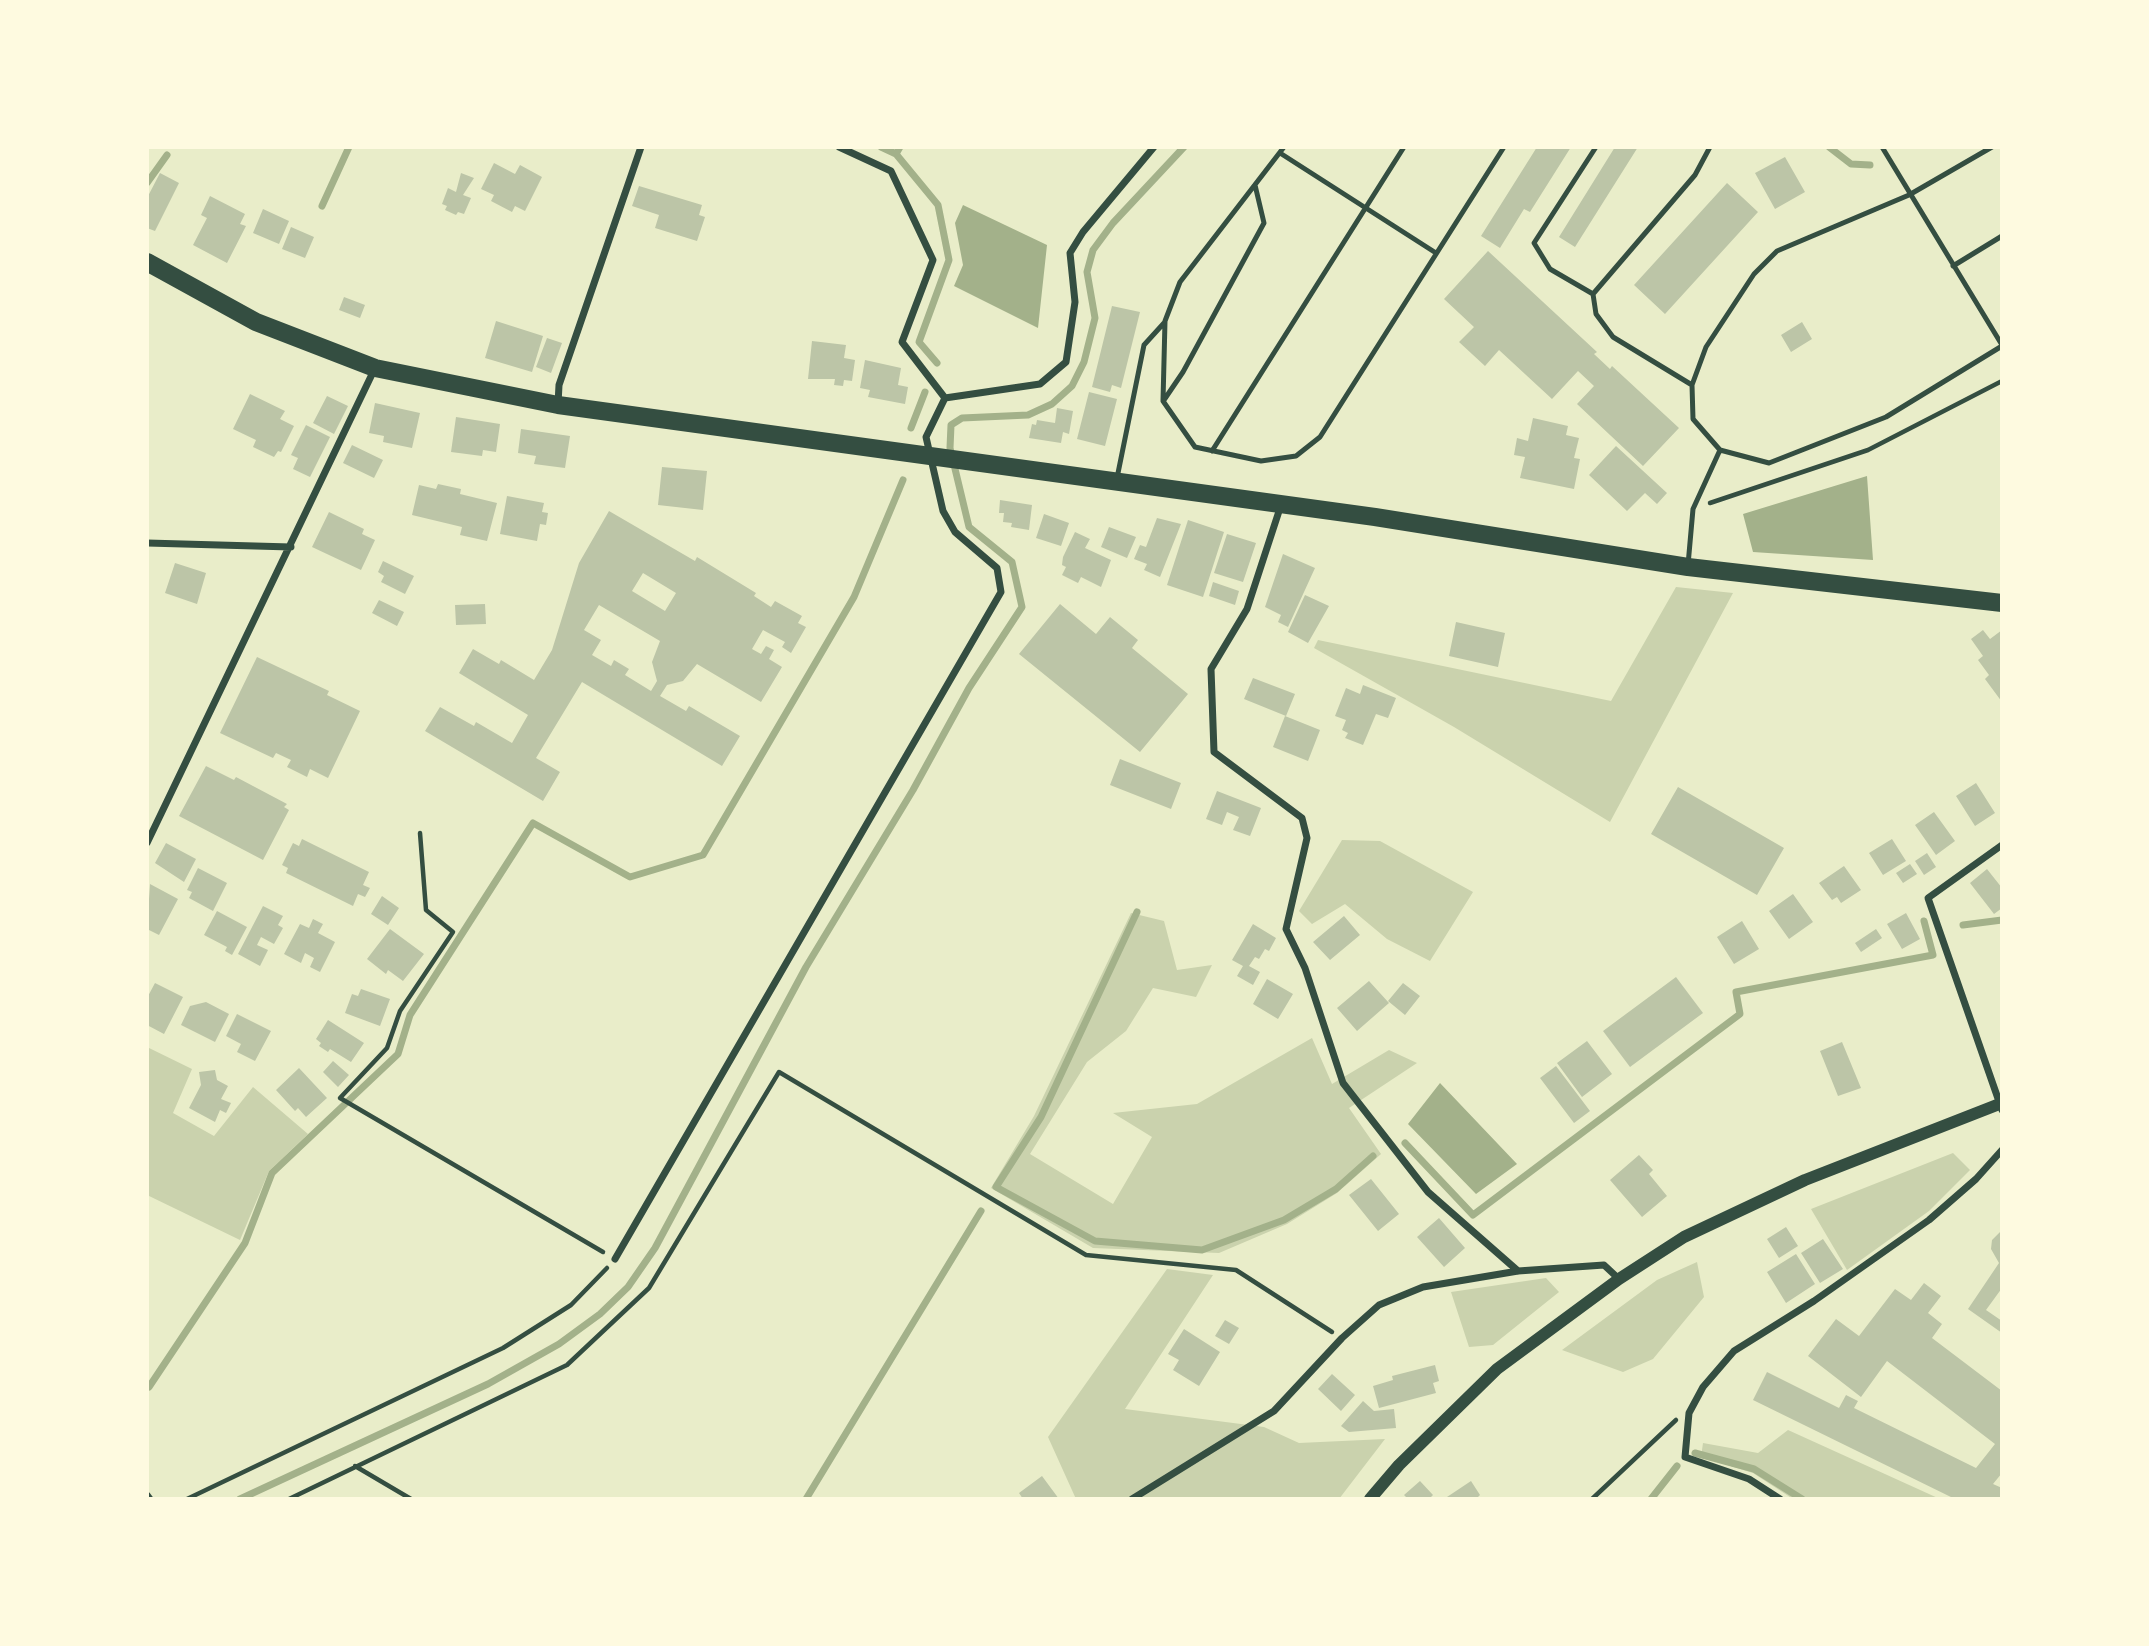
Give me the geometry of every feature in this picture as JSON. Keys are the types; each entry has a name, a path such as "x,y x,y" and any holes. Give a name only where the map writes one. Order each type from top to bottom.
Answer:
{"main road":[{"path":"147,262 256,322 375,368 558,405 1281,504 1688,567 2002,603"}],"street":[{"path":"558,405 559,385 641,147"},
{"path":"839,147 891,171 933,260 902,342 945,398"},
{"path":"945,398 1040,384 1066,362 1075,302 1070,253 1083,232 1154,147"},
{"path":"147,843 375,368"},
{"path":"615,1259 1001,592 997,568 955,532 943,512 926,437 945,398"},
{"path":"1281,504 1247,609 1212,669 1214,752 1302,818 1307,838 1286,929 1305,968 1343,1083 1427,1192 1518,1271"},
{"path":"147,543 291,547"},
{"path":"1370,1499 1399,1465 1497,1368 1619,1279 1684,1237 1733,1211 1886,1146 2001,1106 1928,898 2002,845"},
{"path":"1780,1499 1749,1479 1685,1457 1689,1413 1703,1387 1734,1351 1814,1301 1929,1220 1976,1180 2002,1150"},
{"path":"1132,1499 1274,1411 1342,1338 1379,1305 1423,1287 1518,1271 1604,1265 1619,1279"},
{"path":"147,1495 150,1499"}],"lane":[{"path":"1212,451 1404,147"},
{"path":"1437,253 1282,150 1180,282 1165,321 1163,401 1195,447 1261,461 1296,456 1320,437 1437,253 1504,147"},
{"path":"1594,294 1550,269 1535,243 1596,147"},
{"path":"1692,384 1613,337 1596,314 1594,294 1695,175 1710,147"},
{"path":"1882,147 1909,195 2002,346 1886,417 1769,463 1720,450 1693,419 1692,384 1706,346 1754,274 1777,251 1909,195 1992,147"},
{"path":"1163,401 1182,372 1264,223 1255,185"},
{"path":"1953,266 2002,236"},
{"path":"1116,481 1144,345 1165,321"},
{"path":"1688,567 1693,509 1720,450"}],"path":[{"path":"1693,509 1868,450 2002,381"},
{"path":"187,1499 503,1349 571,1305 615,1259 340,1098 387,1048 400,1011 453,932 426,910 420,833"},
{"path":"289,1499 567,1365 649,1288 779,1072 1086,1255 1236,1270 1342,1338"},
{"path":"1592,1499 1674,1421 1689,1413"},
{"path":"355,1466 411,1499"}],"shaded area":[{"path":"963,205 1047,245 1038,328 954,286 963,265 955,223"},
{"path":"1867,476 1873,560 1753,552 1743,514"},
{"path":"1676,587 1733,593 1610,822 1454,727 1314,648 1318,640 1611,701"},
{"path":"1342,840 1380,841 1473,892 1430,961 1387,939 1345,904 1312,924 1299,911"},
{"path":"1131,913 1164,921 1177,970 1212,965 1196,997 1153,988 1126,1031 1087,1062 1030,1154 1113,1204 1152,1137 1113,1113 1197,1104 1312,1038 1332,1084 1389,1050 1417,1063 1349,1108 1381,1154 1337,1193 1287,1224 1219,1253 1093,1248 991,1188 1034,1116"},
{"path":"147,1047 192,1069 173,1113 214,1136 253,1087 308,1134 269,1171 240,1240 147,1195"},
{"path":"1440,1083 1517,1164 1476,1194 1408,1124"},
{"path":"1953,1153 1970,1170 1929,1211 1847,1270 1811,1209"},
{"path":"1697,1262 1704,1297 1653,1359 1623,1372 1562,1350 1657,1280"},
{"path":"1167,1269 1213,1275 1125,1409 1264,1427 1299,1443 1385,1439 1339,1499 1076,1499 1048,1437"},
{"path":"1546,1278 1559,1292 1493,1345 1469,1347 1451,1292"},
{"path":"1788,1430 1940,1499 1793,1499 1753,1473 1701,1457 1703,1443 1758,1453"}],"building":[{"path":"1537,147 1571,147 1530,212 1524,209 1500,248 1481,236"},
{"path":"1615,147 1638,147 1575,247 1559,237"},
{"path":"1785,157 1805,192 1775,209 1755,173"},
{"path":"494,163 515,174 520,165 542,177 525,211 515,206 512,212 491,201 494,195 481,189"},
{"path":"160,173 179,183 155,231 147,228 147,198"},
{"path":"461,173 474,178 463,195 471,198 464,214 458,212 456,215 445,210 447,206 442,204 448,188 456,192"},
{"path":"1727,183 1758,212 1665,314 1634,285"},
{"path":"639,186 702,205 699,215 705,217 697,241 655,228 659,215 632,206"},
{"path":"210,196 245,214 240,224 246,226 227,263 193,245 207,218 201,215"},
{"path":"263,209 289,221 279,244 253,233"},
{"path":"291,227 314,237 305,258 282,249"},
{"path":"1488,251 1597,352 1594,354 1610,369 1612,366 1679,428 1643,466 1577,404 1594,386 1578,371 1552,399 1499,350 1485,366 1459,342 1474,327 1444,299"},
{"path":"344,297 365,305 360,318 339,310"},
{"path":"1112,306 1140,312 1121,388 1112,385 1110,392 1092,387"},
{"path":"496,321 543,336 532,372 485,358"},
{"path":"1802,322 1812,339 1791,352 1781,335"},
{"path":"547,338 562,343 551,373 536,367"},
{"path":"812,341 846,345 844,358 855,360 852,381 844,380 843,386 834,385 835,379 808,379"},
{"path":"865,360 901,368 898,385 908,387 905,404 868,397 870,390 860,388"},
{"path":"1089,392 1117,399 1105,446 1077,439"},
{"path":"250,394 285,411 280,419 294,426 281,452 278,451 274,457 253,447 256,440 233,429"},
{"path":"327,396 348,406 334,434 313,423"},
{"path":"375,403 420,413 412,448 383,442 384,436 369,433"},
{"path":"1057,408 1073,411 1069,434 1063,432 1061,443 1029,438 1032,424 1036,425 1037,420 1055,423"},
{"path":"456,417 500,424 496,452 483,450 482,456 451,452"},
{"path":"1533,418 1568,426 1566,435 1579,438 1574,458 1580,459 1574,489 1520,478 1525,457 1514,455 1517,438 1528,441"},
{"path":"306,425 330,437 310,477 293,469 298,458 291,455"},
{"path":"521,429 570,436 565,468 534,464 536,456 518,453"},
{"path":"352,445 383,460 374,478 343,463"},
{"path":"1616,446 1667,493 1657,504 1645,493 1627,511 1589,475"},
{"path":"662,467 707,471 703,510 658,505"},
{"path":"438,484 461,489 460,494 497,503 487,541 460,535 462,527 412,515 419,485 436,489"},
{"path":"507,496 544,503 542,512 548,513 546,525 540,524 537,541 500,534"},
{"path":"1000,500 1032,505 1029,530 1011,527 1012,523 1003,522 1004,513 999,513"},
{"path":"609,511 695,561 697,557 756,593 754,596 771,607 775,601 802,616 798,623 806,627 791,653 782,647 785,642 763,630 752,649 761,654 766,646 774,650 769,659 782,667 761,702 697,664 683,681 667,685 660,696 686,711 689,706 740,736 722,766 582,682 536,758 560,772 543,801 425,731 440,707 474,726 476,722 512,743 528,715 459,673 473,649 499,664 501,660 534,680 552,650 579,563","holes":["643,573 676,593 665,611 632,591","599,605 660,641 652,662 657,681 651,691 625,675 629,669 614,660 611,666 592,655 601,640 584,630"]},
{"path":"329,512 364,529 362,534 375,540 361,570 312,547"},
{"path":"1044,514 1069,523 1061,546 1036,538"},
{"path":"1157,518 1181,524 1160,577 1144,570 1147,564 1134,559 1140,545 1146,547"},
{"path":"1188,520 1224,532 1203,597 1167,585"},
{"path":"1109,527 1136,537 1127,558 1101,547"},
{"path":"1075,532 1090,539 1085,548 1111,560 1101,587 1081,577 1078,583 1062,575 1066,567 1062,565 1063,557"},
{"path":"1227,534 1256,543 1243,582 1214,573"},
{"path":"1283,554 1315,568 1288,627 1278,622 1281,615 1265,607"},
{"path":"383,561 414,576 405,594 381,582 384,576 378,572"},
{"path":"175,563 206,573 197,604 165,593"},
{"path":"1213,582 1239,591 1235,605 1209,596"},
{"path":"1305,595 1329,606 1308,643 1288,632"},
{"path":"379,600 404,612 397,626 372,613"},
{"path":"485,604 486,624 456,625 455,605"},
{"path":"1060,604 1096,634 1110,617 1138,640 1132,648 1188,694 1140,752 1019,654"},
{"path":"1456,622 1505,633 1498,667 1449,656"},
{"path":"1983,630 1990,639 2002,630 2002,702 1985,679 1989,675 1978,660 1983,656 1971,639"},
{"path":"257,657 329,691 327,695 360,711 328,778 310,769 307,777 287,767 291,760 276,753 273,758 220,733"},
{"path":"1253,678 1295,694 1286,716 1244,699"},
{"path":"1363,685 1396,698 1388,718 1376,714 1363,745 1345,738 1348,733 1342,730 1346,720 1335,716 1346,688 1360,694"},
{"path":"1285,716 1320,730 1308,761 1273,747"},
{"path":"1120,759 1181,783 1171,809 1110,785"},
{"path":"206,766 234,780 236,777 287,804 284,807 289,810 263,860 179,816"},
{"path":"1976,783 1995,813 1975,826 1956,796"},
{"path":"1678,787 1784,848 1757,895 1651,834"},
{"path":"1217,791 1261,808 1250,836 1233,830 1239,817 1227,812 1222,825 1206,819"},
{"path":"1934,812 1955,841 1936,855 1915,825"},
{"path":"302,839 369,872 363,885 370,888 365,897 358,894 353,906 286,873 288,868 282,865 293,843 299,846"},
{"path":"1892,839 1906,861 1883,875 1869,853"},
{"path":"166,843 196,859 184,882 155,863"},
{"path":"1927,853 1936,867 1924,875 1915,861"},
{"path":"1910,864 1917,874 1903,883 1896,873"},
{"path":"1844,866 1861,890 1841,903 1837,897 1832,900 1819,883"},
{"path":"198,868 227,883 213,911 189,898 192,892 187,890"},
{"path":"1987,869 2002,888 2002,908 1994,914 1970,883"},
{"path":"150,884 178,899 159,935 147,929"},
{"path":"1793,894 1813,922 1789,939 1769,911"},
{"path":"382,896 399,908 388,925 371,914"},
{"path":"263,906 283,916 278,925 283,928 274,944 261,937 257,945 268,950 260,966 238,954"},
{"path":"217,911 247,927 232,955 225,951 227,947 204,935"},
{"path":"1906,913 1920,939 1902,949 1887,924"},
{"path":"1344,916 1360,935 1330,960 1313,942"},
{"path":"313,919 323,924 318,933 335,942 320,972 310,967 314,958 305,953 301,963 284,954 300,924 309,928"},
{"path":"1742,921 1759,949 1734,964 1717,937"},
{"path":"1253,924 1276,938 1269,951 1265,949 1259,959 1255,957 1249,966 1260,972 1253,985 1237,976 1243,966 1232,960"},
{"path":"390,929 424,954 403,981 388,970 386,974 367,959"},
{"path":"1876,929 1882,938 1861,952 1855,943"},
{"path":"1676,977 1703,1013 1630,1067 1603,1031"},
{"path":"1267,979 1293,994 1278,1019 1253,1004"},
{"path":"1369,981 1389,1003 1357,1031 1337,1008"},
{"path":"155,983 183,997 164,1034 147,1025 147,998"},
{"path":"1403,983 1420,996 1405,1015 1388,1001"},
{"path":"361,989 390,999 380,1026 345,1013 352,994 358,996"},
{"path":"206,1002 229,1014 215,1042 181,1025 190,1006"},
{"path":"237,1014 271,1031 255,1061 237,1052 241,1044 226,1036"},
{"path":"328,1020 364,1043 351,1062 330,1049 328,1052 319,1046 321,1043 316,1039"},
{"path":"1587,1041 1612,1074 1582,1097 1557,1063"},
{"path":"1842,1042 1861,1088 1838,1096 1820,1051"},
{"path":"333,1061 349,1075 338,1087 323,1072"},
{"path":"1556,1066 1590,1111 1574,1123 1540,1078"},
{"path":"299,1068 327,1098 306,1117 298,1108 295,1111 276,1090"},
{"path":"215,1070 217,1080 228,1086 221,1099 231,1103 226,1113 220,1110 215,1122 189,1108 201,1085 199,1072"},
{"path":"1639,1155 1653,1170 1649,1174 1667,1196 1642,1217 1610,1180"},
{"path":"1371,1179 1399,1214 1378,1231 1349,1195"},
{"path":"1439,1218 1465,1248 1444,1267 1417,1237"},
{"path":"1786,1227 1798,1246 1779,1258 1767,1239"},
{"path":"2002,1230 2002,1288 1986,1310 2002,1321 2002,1333 1968,1309 1999,1263 1991,1249 1992,1240"},
{"path":"1823,1239 1843,1269 1820,1283 1801,1253"},
{"path":"1796,1254 1815,1284 1786,1303 1767,1272"},
{"path":"1924,1283 1941,1296 1928,1313 1942,1324 1932,1338 2002,1391 2002,1473 1993,1484 2002,1488 2002,1499 1955,1499 1753,1400 1767,1372 1839,1408 1846,1395 1858,1401 1854,1408 1976,1468 1995,1444 1887,1361 1861,1397 1808,1356 1836,1319 1859,1336 1895,1289 1911,1300"},
{"path":"1225,1320 1239,1328 1229,1344 1215,1336"},
{"path":"1184,1329 1220,1352 1199,1386 1173,1370 1179,1360 1168,1354"},
{"path":"1435,1365 1439,1381 1433,1383 1436,1393 1379,1408 1373,1386 1393,1380 1392,1376"},
{"path":"1332,1374 1355,1395 1341,1411 1318,1389"},
{"path":"1363,1401 1374,1411 1394,1409 1396,1428 1349,1432 1341,1426"},
{"path":"1042,1476 1059,1499 1023,1499 1019,1493"},
{"path":"1420,1481 1433,1495 1429,1499 1408,1499 1404,1495"},
{"path":"1471,1481 1480,1495 1476,1499 1444,1499"}],"waterway":[{"path":"322,206 349,147"},
{"path":"881,147 896,154"},
{"path":"900,147 896,154 938,205 949,260 919,342 937,363"},
{"path":"240,1499 488,1384 559,1344 600,1314 628,1287 655,1248 806,967 913,790 969,688 1022,607 1012,562 969,527 950,448 951,425 962,418 1028,415 1052,404 1072,386 1084,362 1095,318 1087,272 1093,250 1113,223 1184,147"},
{"path":"1829,147 1851,164 1870,165"},
{"path":"147,183 167,155"},
{"path":"911,428 925,392"},
{"path":"149,1387 245,1243 272,1173 398,1054 410,1015 533,823 630,877 703,855 854,597 903,480"},
{"path":"1137,912 1041,1117 996,1187 1095,1241 1202,1250 1284,1220 1336,1189 1373,1156"},
{"path":"1963,925 2002,920"},
{"path":"1405,1143 1473,1215 1740,1014 1736,992 1933,955 1924,921"},
{"path":"806,1499 981,1211"},
{"path":"1695,1453 1754,1469 1802,1499"},
{"path":"1651,1499 1677,1466"}]}
